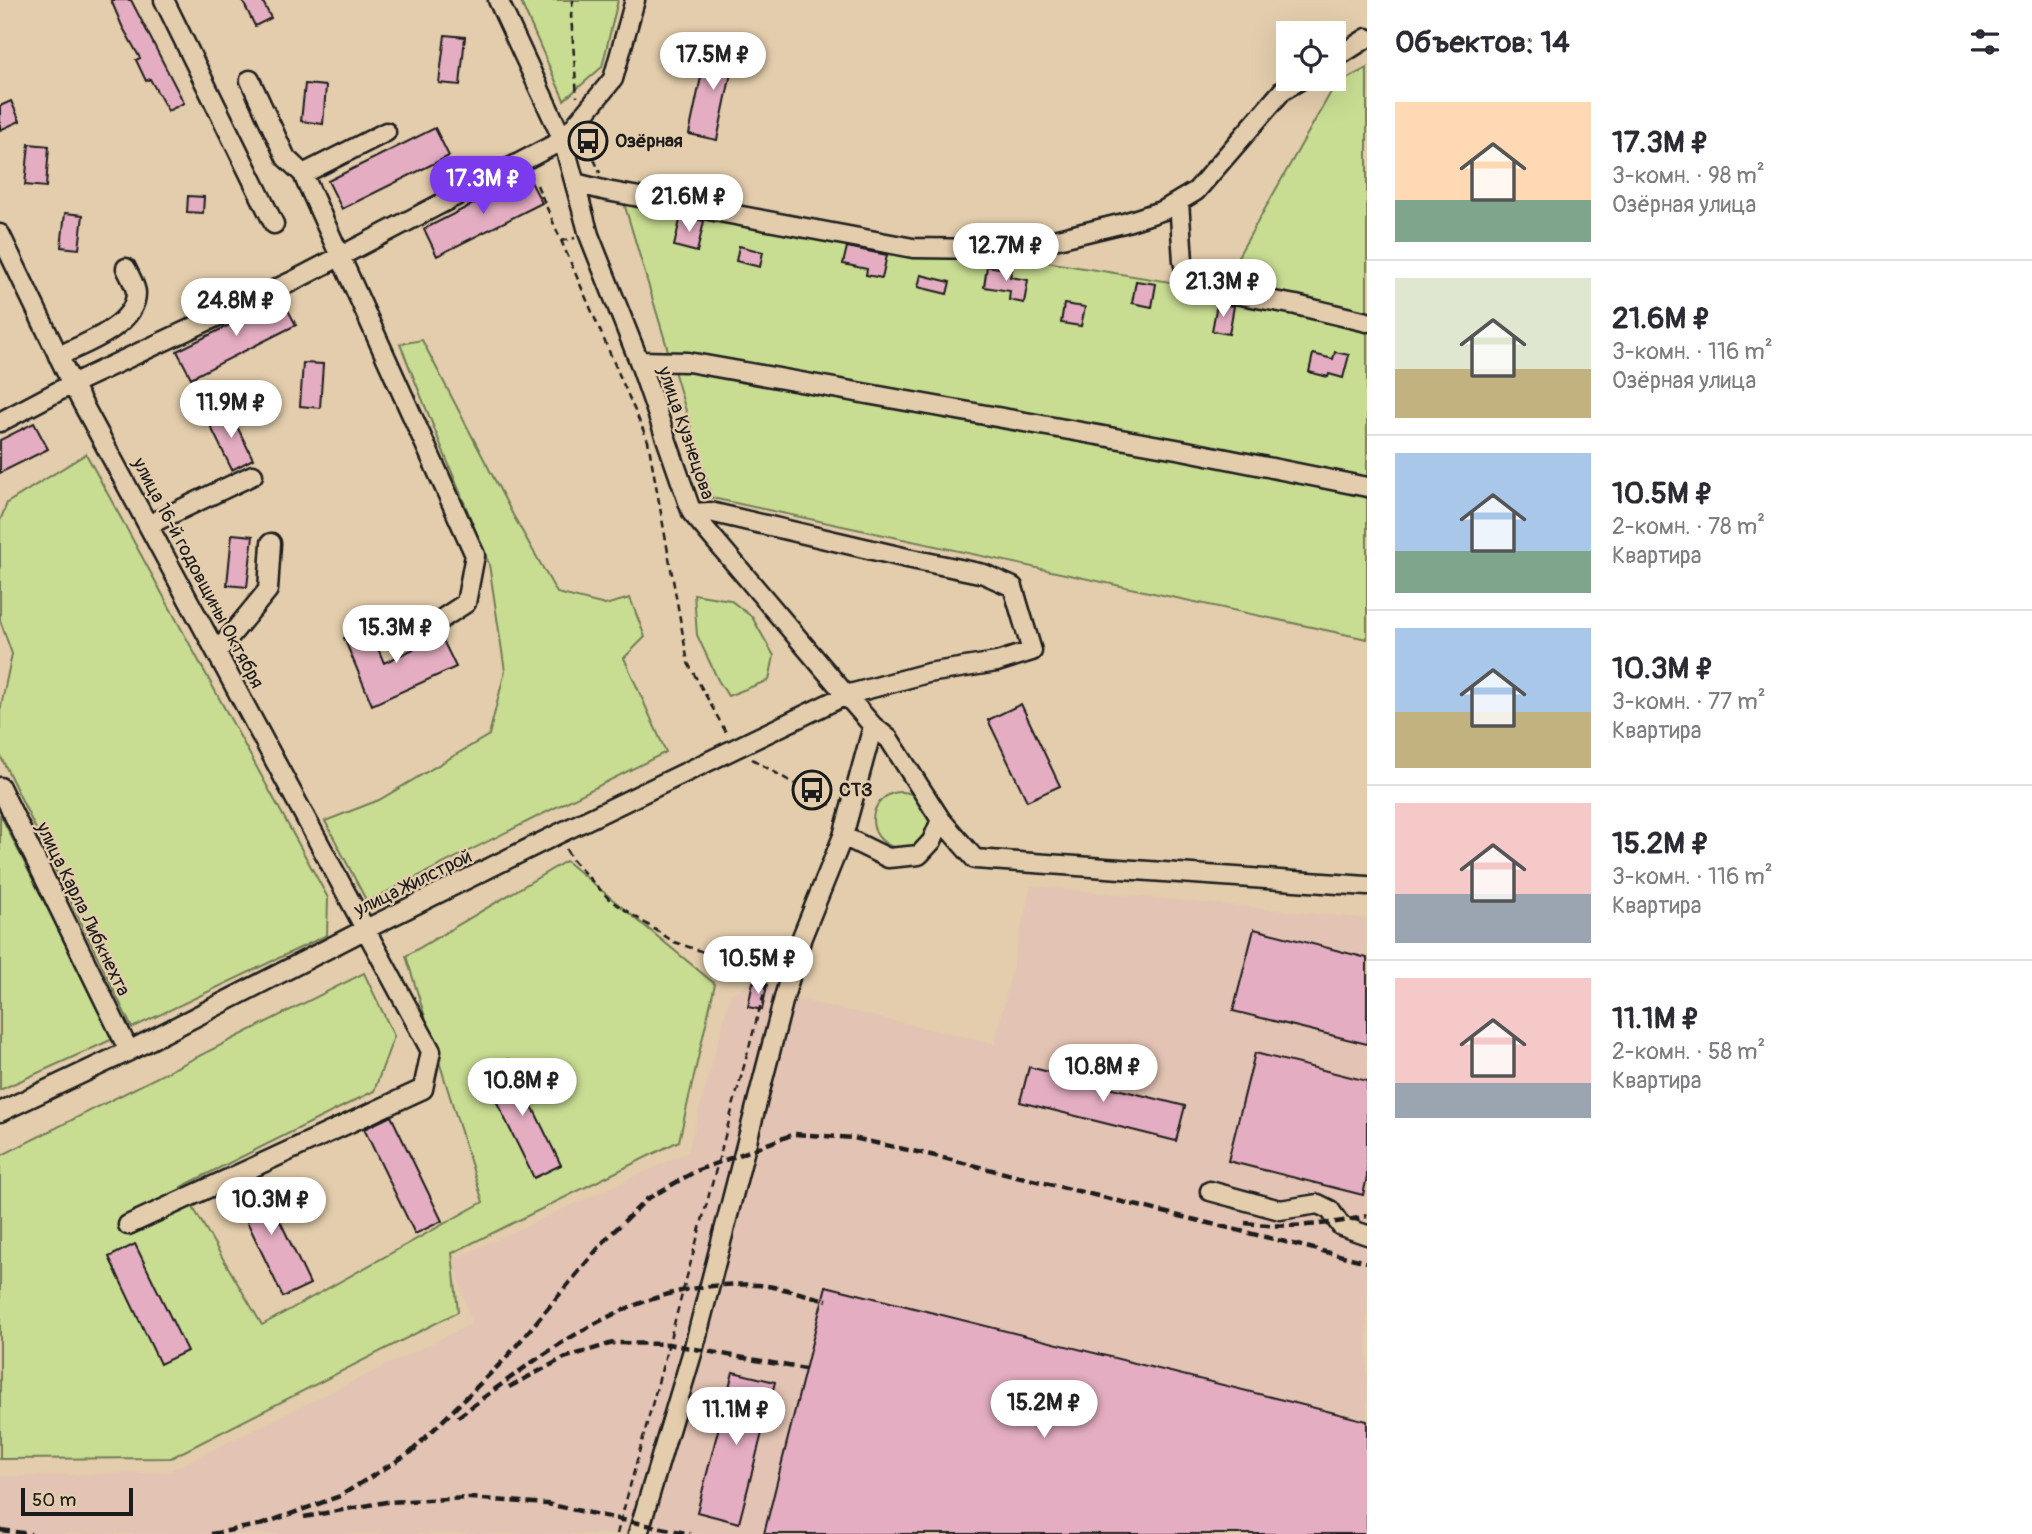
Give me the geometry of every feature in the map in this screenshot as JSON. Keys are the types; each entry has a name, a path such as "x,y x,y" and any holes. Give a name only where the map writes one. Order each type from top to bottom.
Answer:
{"street":[{"path":"164,0 274,224"},
{"name":"улица Кузнецова","path":"498,0 563,140 589,235 639,361 692,513 873,726 889,739 941,820 975,859 1367,886"},
{"path":"0,422 72,384 293,281 563,140 614,79 635,0"},
{"path":"1346,51 1367,38"},
{"path":"250,80 286,158 303,174 475,555 466,603 434,624"},
{"path":"575,183 913,247 961,250 1037,244 1124,223 1164,210 1196,191 1282,91"},
{"path":"303,174 386,132"},
{"path":"1178,201 1187,278 1207,289 1296,305 1367,322"},
{"name":"улица 16-й годовщины Октября","path":"0,234 72,384 430,1051 423,1089 128,1225"},
{"path":"58,356 111,331 130,312 136,293 127,268"},
{"path":"639,361 688,362 1182,450 1367,487"},
{"path":"148,525 253,475"},
{"name":"улица Жилстрой","path":"0,1112 129,1051 558,834 846,695 928,673 997,662 1032,651 1013,587 984,573 710,513 692,513"},
{"path":"217,652 268,590 271,542"},
{"path":"638,1534 694,1347 785,994 802,937 843,836 873,726"},
{"name":"улица Карла Либкнехта","path":"0,787 129,1051"},
{"path":"843,836 888,858 919,855 932,841 941,820"},
{"path":"1210,1191 1280,1210 1318,1204 1330,1210 1341,1226 1367,1235"}],"path":[{"path":"537,186 648,441 688,663 736,750 837,809"},
{"path":"558,834 573,861 610,900 674,942 769,974 782,968"},
{"path":"617,1534 769,974"}],"shaded area":[{"path":"1031,886 1367,919 1367,1534 0,1534 0,1477 167,1472 471,1324 454,1259 688,1152 731,994 753,982 767,985 796,999 995,1044"}],"green space":[{"path":"520,0 618,0 602,67 564,100"},
{"path":"1367,68 1367,639 712,498 621,193 1219,290 1332,91 1346,91 1346,79"},
{"path":"422,340 557,593 605,605 630,598 645,637 624,658 666,752 367,902 325,821 379,800 489,735 505,671 489,564 400,344"},
{"path":"86,454 328,898 327,935 132,1028 0,755 0,711 12,654 0,620 0,521 7,503"},
{"path":"694,594 730,600 752,617 774,656 769,680 728,696 697,635"},
{"path":"896,792 906,792 921,800 927,809 927,831 921,840 906,848 896,848 878,836 873,825 873,815 885,797"},
{"path":"0,814 113,1039 0,1090"},
{"path":"566,861 715,984 679,1141 452,1253 458,1312 171,1458 0,1459 0,1156 364,973 394,1036 374,1091 181,1187 262,1325 483,1202 406,956"}],"building":[{"path":"111,0 131,0 184,103 168,111 150,79 146,81 136,60 140,58"},
{"path":"242,0 262,0 271,18 255,26"},
{"path":"445,35 465,37 460,85 439,83"},
{"path":"708,44 736,49 717,140 689,134"},
{"path":"305,84 326,86 323,124 301,121"},
{"path":"11,101 20,121 0,130 0,106"},
{"path":"435,128 449,156 342,209 328,181"},
{"path":"29,144 49,146 46,187 25,185"},
{"path":"528,176 542,203 437,256 424,229"},
{"path":"188,196 204,197 203,213 187,212"},
{"path":"65,213 83,215 79,249 61,247"},
{"path":"681,216 704,221 697,252 674,246"},
{"path":"739,246 763,252 760,267 736,261"},
{"path":"847,247 887,255 882,278 866,275 867,269 843,264"},
{"path":"987,266 1012,270 1010,277 1028,280 1024,303 1009,300 1010,291 984,287"},
{"path":"921,275 950,282 947,294 918,287"},
{"path":"1136,281 1156,284 1152,307 1132,303"},
{"path":"282,299 296,325 191,378 177,351"},
{"path":"1064,304 1085,307 1081,326 1061,323"},
{"path":"1217,304 1234,306 1229,334 1212,331"},
{"path":"1335,352 1349,355 1343,378 1309,372 1313,354 1333,359"},
{"path":"303,363 323,364 320,408 300,406"},
{"path":"229,410 253,459 232,470 208,421"},
{"path":"34,423 48,449 0,473 0,440"},
{"path":"232,534 253,536 247,587 227,585"},
{"path":"369,627 384,663 441,636 456,667 372,705 344,638"},
{"path":"1021,704 1060,786 1027,801 988,720"},
{"path":"1254,929 1367,958 1367,1044 1233,1011"},
{"path":"753,982 767,985 762,1010 748,1007"},
{"path":"1255,1053 1367,1081 1367,1177 1363,1195 1228,1161"},
{"path":"509,1059 561,1165 534,1178 482,1072"},
{"path":"1029,1067 1185,1106 1176,1141 1020,1102"},
{"path":"391,1116 442,1221 415,1234 364,1129"},
{"path":"259,1177 310,1284 283,1297 232,1190"},
{"path":"135,1244 187,1351 160,1364 109,1257"},
{"path":"826,1286 1367,1421 1367,1534 764,1534"},
{"path":"733,1372 775,1382 739,1523 697,1512"}],"railway":[{"path":"410,1453 506,1358 607,1238 647,1199 696,1171 794,1134 853,1138 931,1155 1367,1262"},
{"path":"1245,1223 1306,1225 1367,1216"},
{"path":"458,1417 561,1343 597,1322 635,1305 674,1293 715,1286 759,1285 827,1300"},
{"path":"509,1387 564,1358 613,1343 668,1344 805,1369"},
{"path":"260,1525 340,1496 416,1449"},
{"path":"304,1517 386,1502 470,1498 547,1504 690,1534"},
{"path":"211,1534 269,1523"},
{"path":"0,1530 31,1534"}],"place":[{"name":"Озёрная","path":"588,141"},
{"name":"СТЗ","path":"812,790"}]}
